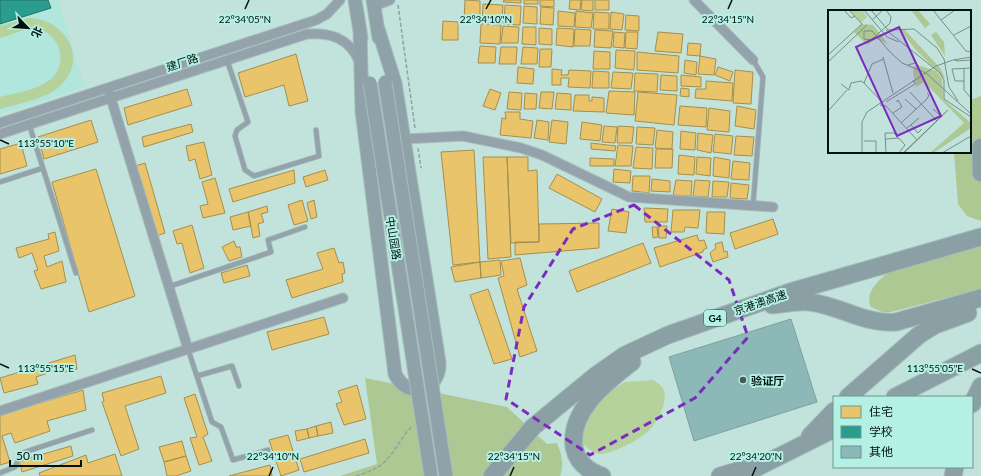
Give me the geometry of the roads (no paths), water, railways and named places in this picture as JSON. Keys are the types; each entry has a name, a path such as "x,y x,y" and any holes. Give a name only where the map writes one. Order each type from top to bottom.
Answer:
{"highway":[{"path":"981,147 981,173"},
{"name":"京港澳高速","path":"492,476 533,427 595,376 625,355 668,335 790,292 981,237"},
{"path":"747,307 809,302 866,319 887,323 896,322 981,298"},
{"path":"602,476 590,471 579,460 575,452 574,435 579,417 604,386 633,362 648,354 694,336 788,304"},
{"path":"849,396 919,334 934,325 981,308"},
{"path":"897,396 981,353"},
{"path":"973,402 981,386"},
{"path":"794,449 807,439 833,412"},
{"path":"740,476 833,429"},
{"path":"720,476 774,459"}],"main road":[{"name":"中山园路","path":"355,0 370,83 431,476"},
{"name":"中山园路","path":"374,3 446,476"},
{"path":"360,30 363,118 395,374 401,384 405,387 416,390 428,387 438,374 439,368 395,83 378,29"}],"street":[{"name":"建厂路","path":"0,123 316,20 327,14 340,0"},
{"path":"374,3 390,0"},
{"path":"694,0 753,60"},
{"name":"建厂路","path":"0,134 307,34 318,33 340,38 356,53 360,64"},
{"path":"107,88 188,349"},
{"path":"404,139 463,136 521,148 542,155 628,197 773,207"},
{"path":"0,411 343,298"}],"lane":[{"path":"227,60 248,122 238,130 235,136 245,170 254,176 319,156 316,130"},
{"path":"753,60 763,77 753,206"},
{"path":"29,124 76,273"},
{"path":"0,182 43,168"},
{"path":"168,287 271,252 268,240 305,227"},
{"path":"188,349 212,422 221,426 233,460 268,450"},
{"path":"197,376 232,366 239,386"},
{"path":"0,473 15,468 22,454 92,430"}],"place":[{"name":"验证厅","path":"743,380"}]}
